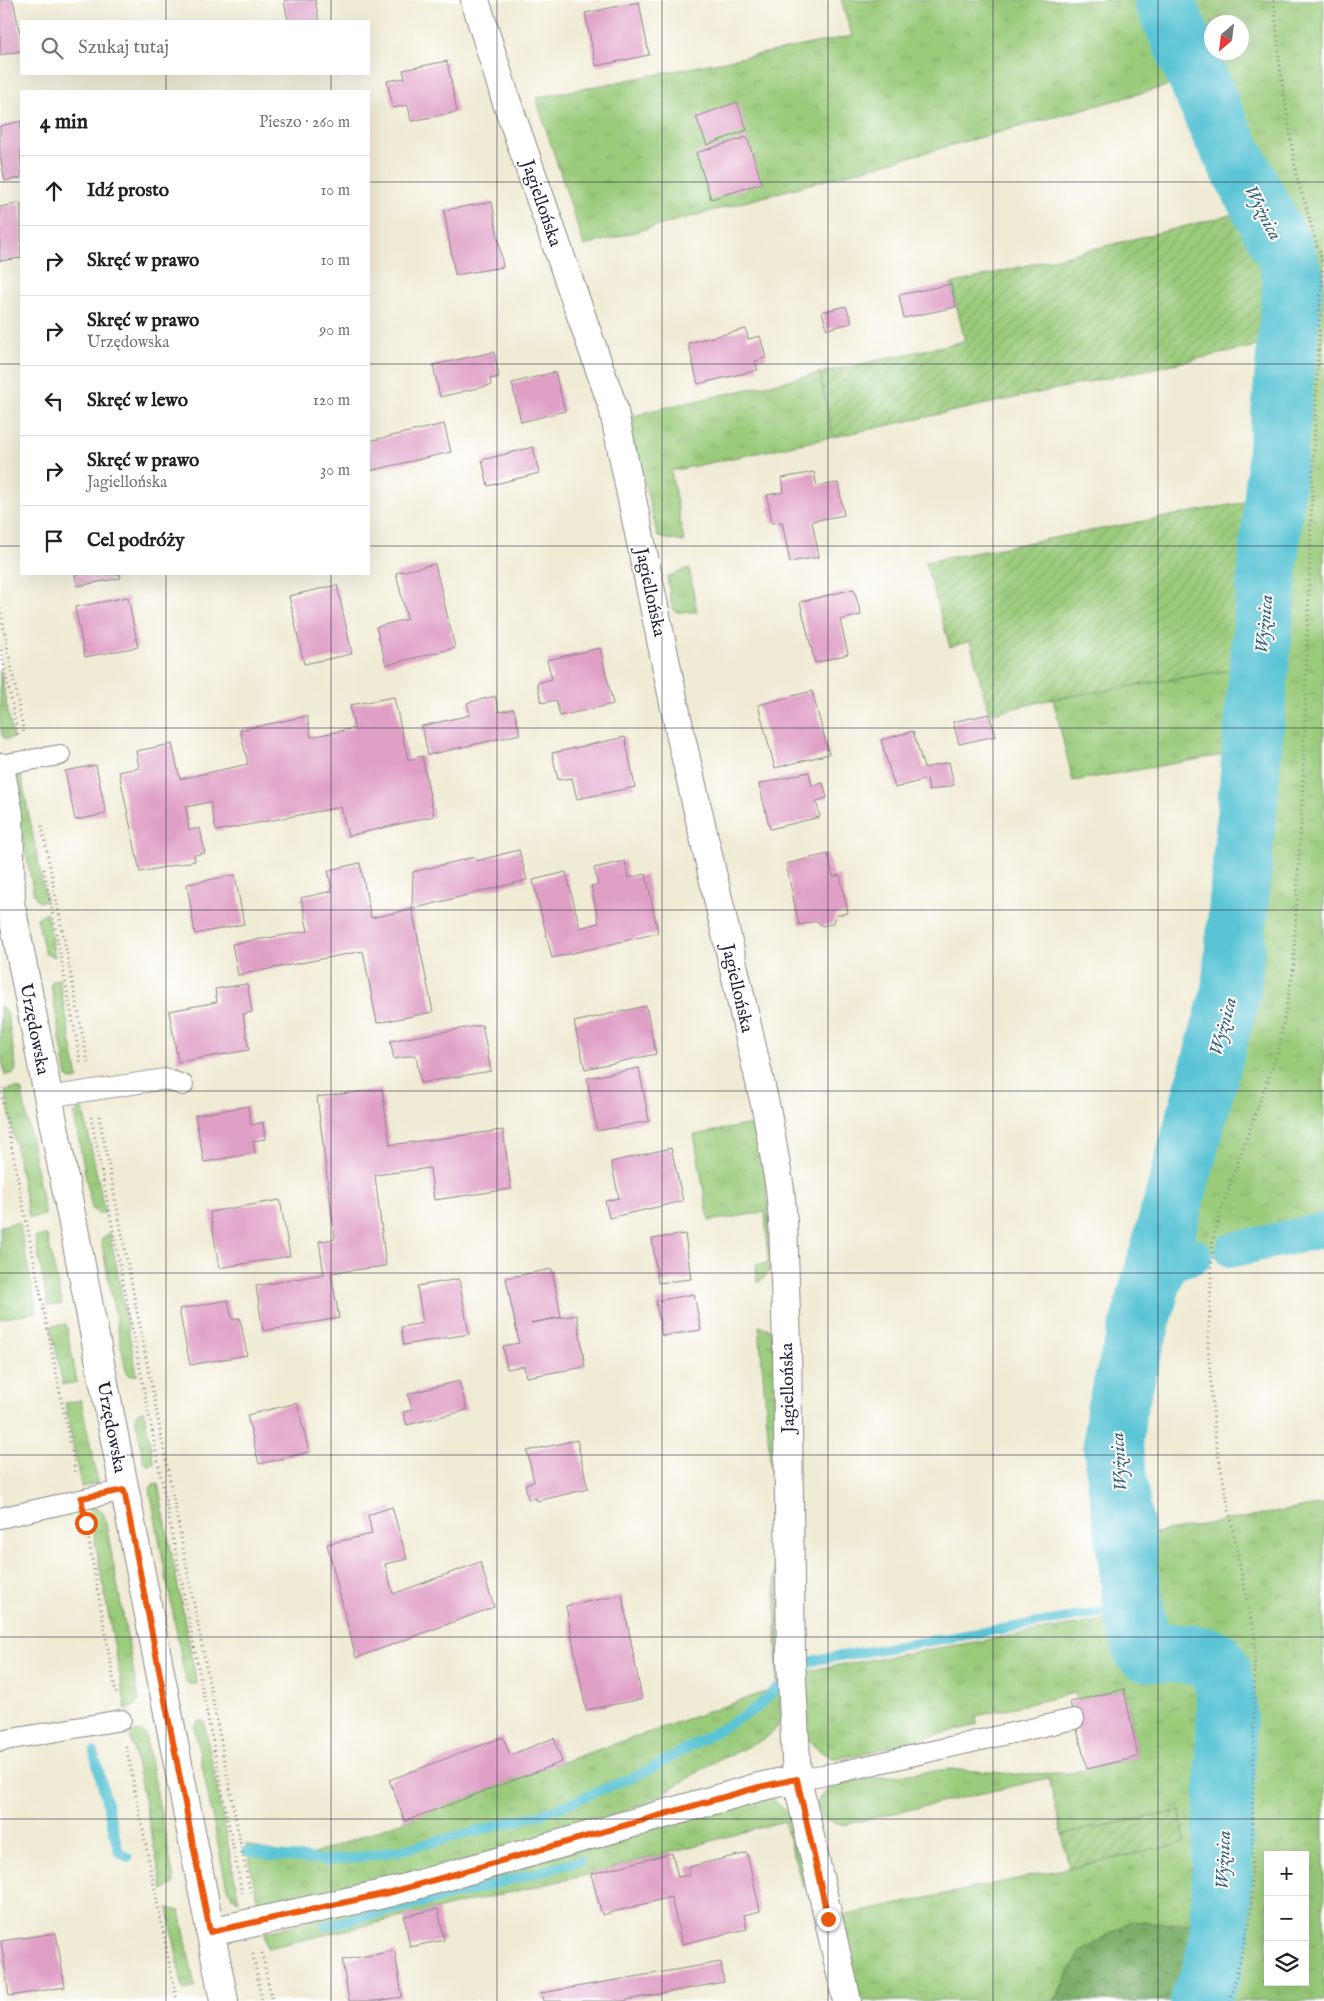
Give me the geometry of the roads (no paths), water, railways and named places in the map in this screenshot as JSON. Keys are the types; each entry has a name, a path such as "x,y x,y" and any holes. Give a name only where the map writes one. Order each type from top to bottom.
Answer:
{"street":[{"name":"Jagiellońska","path":"475,0 506,100 612,407 681,737 767,1113 780,1189 783,1221 787,1346 791,1660 797,1779 847,2001"},
{"name":"Urzędowska","path":"8,765 12,912"},
{"name":"Urzędowska","path":"0,875 12,912 224,2001"},
{"path":"210,1932 392,1892 749,1790 797,1779"}],"lane":[{"path":"8,765 60,755"},
{"path":"48,1097 176,1078"},
{"path":"0,1518 81,1498 124,1490"},
{"path":"797,1779 835,1773 1074,1719"},
{"path":"0,1741 121,1720"}],"waterway":[{"name":"Wyżnica","path":"1164,0 1220,129 1285,253 1293,276 1231,992 1116,1411 1113,1447 1135,1615 1142,1648 1145,1651 1204,1657 1217,1662 1222,1676 1227,1703 1220,1935 1212,1971 1200,2001"},
{"path":"1232,1250 1324,1230"},
{"path":"1156,1268 1195,1256"},
{"path":"801,1666 816,1660 1134,1607"},
{"path":"247,1851 276,1856 326,1860 354,1858 406,1849 543,1814 647,1771 757,1708 777,1688"},
{"path":"94,1752 119,1852 128,1858"},
{"path":"325,1926 462,1893 580,1861"}]}
